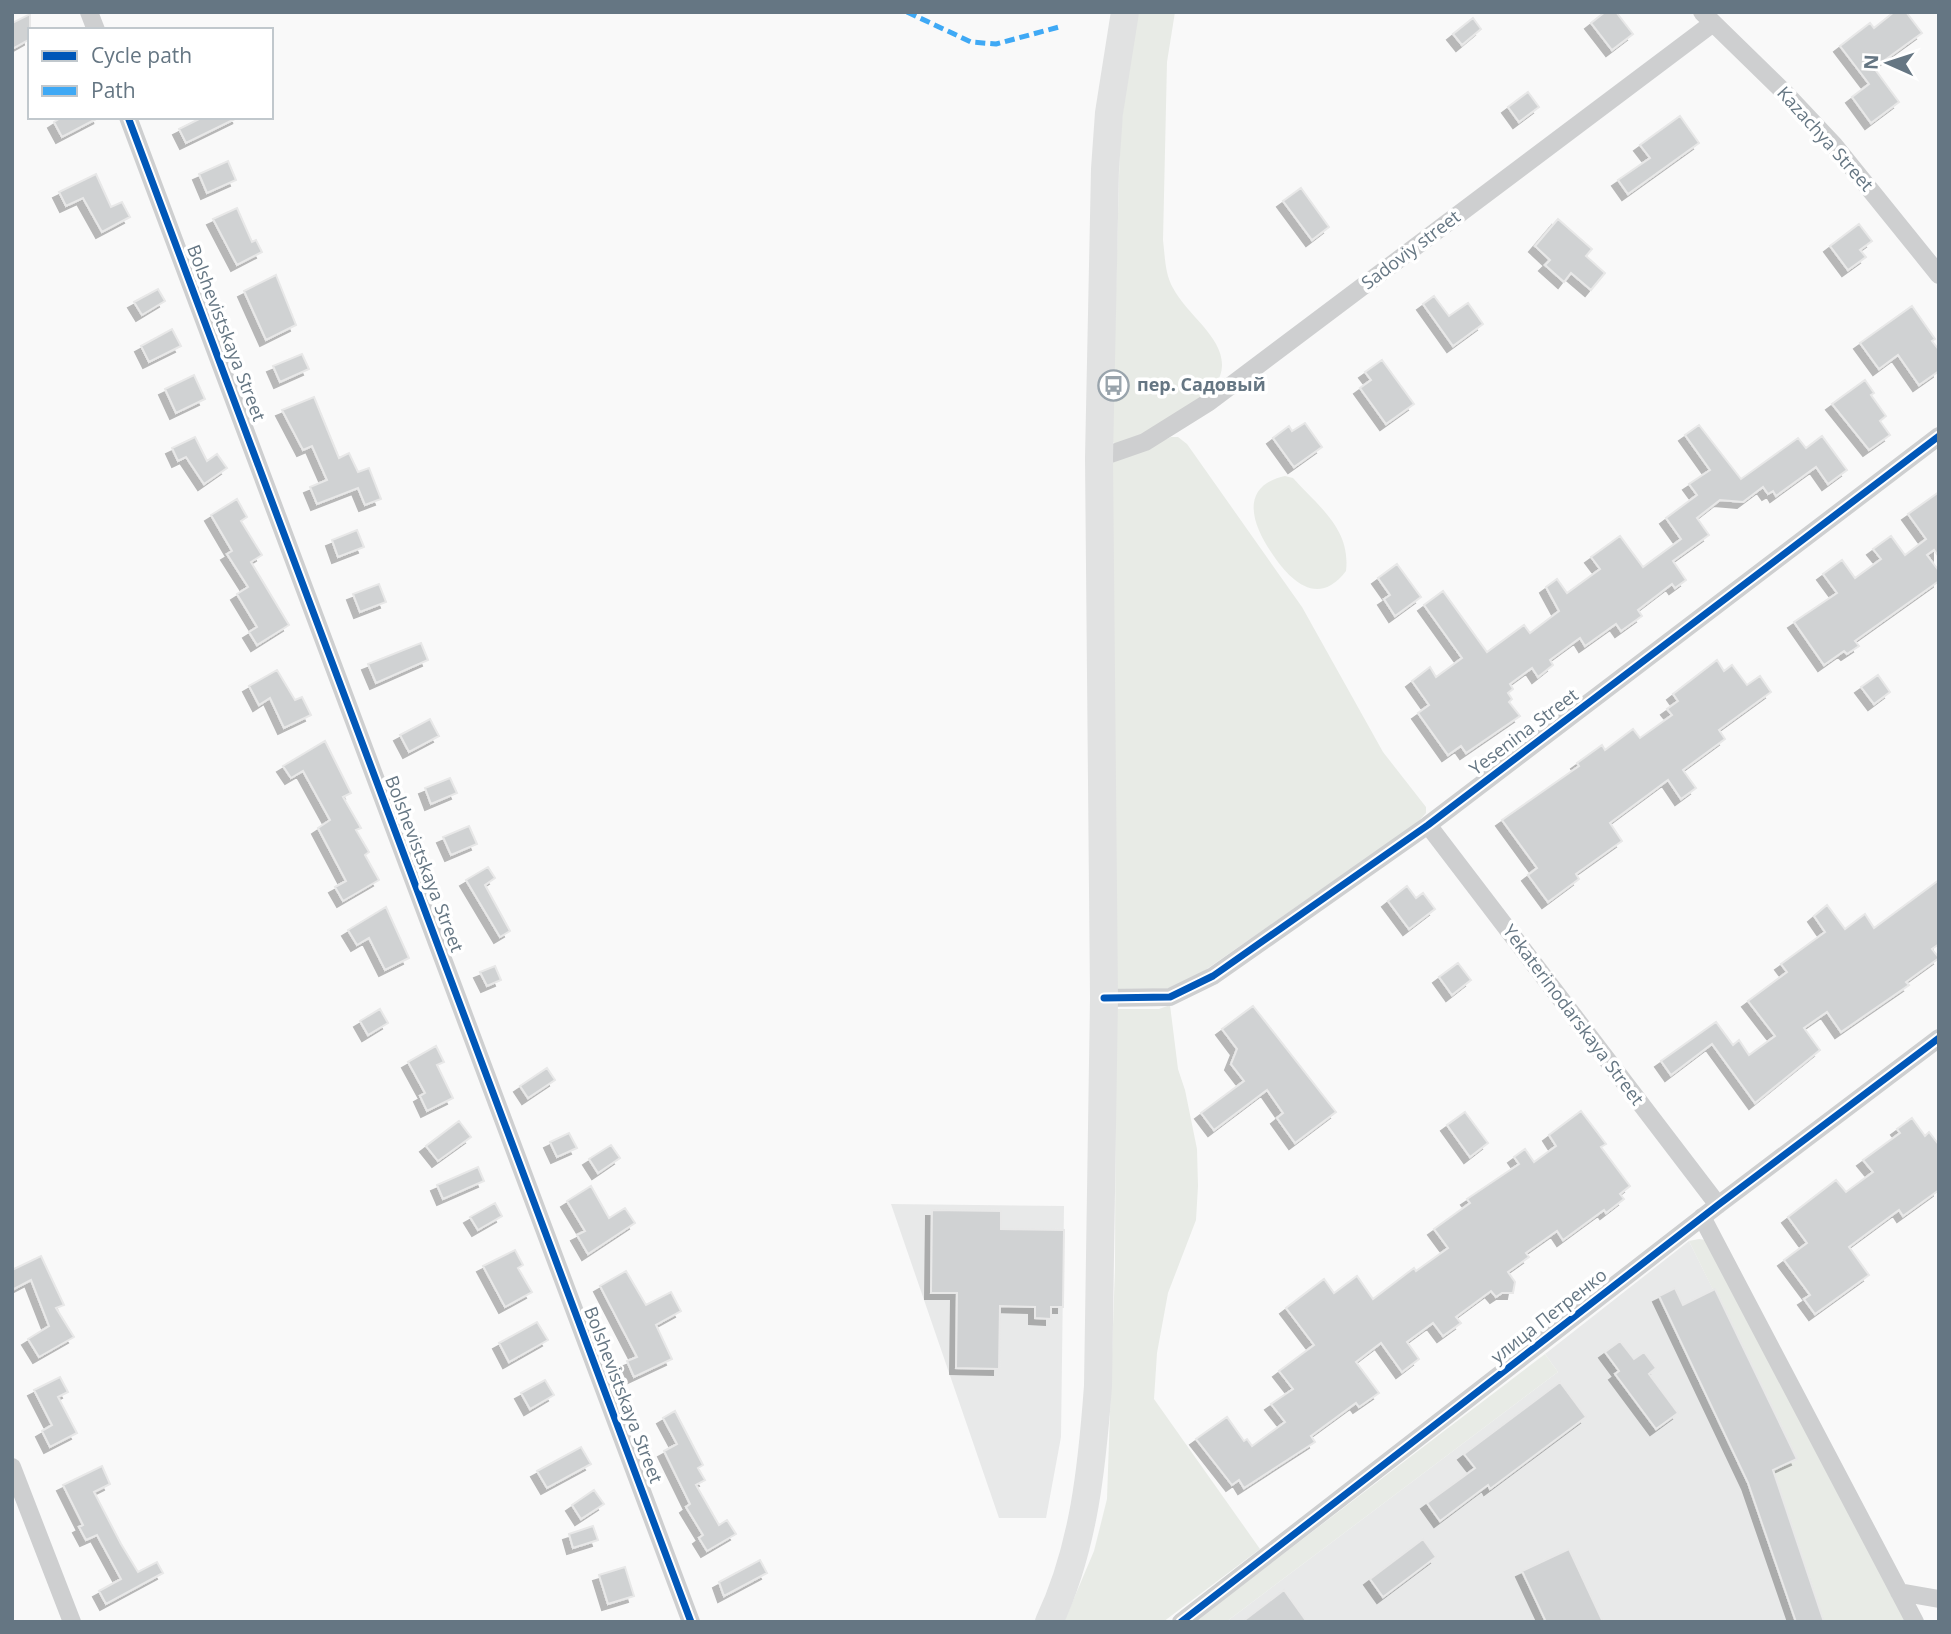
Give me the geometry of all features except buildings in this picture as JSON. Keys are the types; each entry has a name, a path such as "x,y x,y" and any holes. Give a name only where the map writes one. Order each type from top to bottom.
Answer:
{"main road":[{"path":"1049,1622 1069,1575 1079,1536 1094,1438 1102,1267 1104,998 1099,458 1105,169 1109,113 1125,12"}],"street":[{"name":"Sadoviy street","path":"1099,458 1145,442 1198,409 1708,18"},
{"name":"Kazachya Street","path":"1708,18 1826,136 1939,275"},
{"name":"Bolshevistskaya Street","path":"129,119 691,1622"},
{"name":"Yesenina Street","path":"1104,998 1159,999 1192,988 1213,976 1428,825 1939,436"},
{"name":"Yekaterinodarskaya Street","path":"1428,825 1718,1205"},
{"name":"улица Петренко","path":"1181,1622 1702,1217 1939,1038"},
{"path":"1702,1217 1915,1622"},
{"path":"12,1467 72,1622"},
{"path":"1899,1592 1939,1600"}],"shaded area":[{"path":"1139,12 1175,12 1167,62 1163,240 1166,265 1173,288 1211,335 1222,361 1221,374 1213,389 1142,437 1119,445 1112,442 1120,139 1130,47"},
{"path":"1171,437 1178,437 1187,444 1302,607 1383,752 1426,807 1426,813 1417,823 1201,973 1174,988 1117,989 1112,463"},
{"path":"1285,476 1293,478 1323,509 1343,543 1346,571 1336,582 1325,588 1315,589 1296,581 1279,563 1259,530 1255,518 1255,497 1270,481"},
{"path":"1170,1005 1178,1069 1197,1149 1198,1186 1196,1220 1168,1293 1157,1353 1154,1399 1260,1549 1163,1622 1064,1622 1094,1551 1107,1499 1115,1268 1116,1009 1159,1009"},
{"path":"891,1204 1064,1206 1061,1437 1046,1518 999,1518"},
{"path":"1706,1240 1907,1622 1824,1622 1773,1470 1796,1459 1689,1241"},
{"path":"1689,1241 1797,1459 1773,1471 1824,1622 1226,1622 1558,1372 1545,1354"},
{"path":"1545,1354 1558,1372 1226,1622 1194,1622"}],"marked path":[{"path":"907,12 971,42 996,44 1059,27"}],"cycle path":[{"path":"129,119 691,1622"},
{"path":"1104,998 1170,997 1213,976 1428,825 1939,436"},
{"path":"1181,1622 1718,1205 1939,1038"}],"place":[{"name":"пер. Садовый","path":"1114,385"}]}
